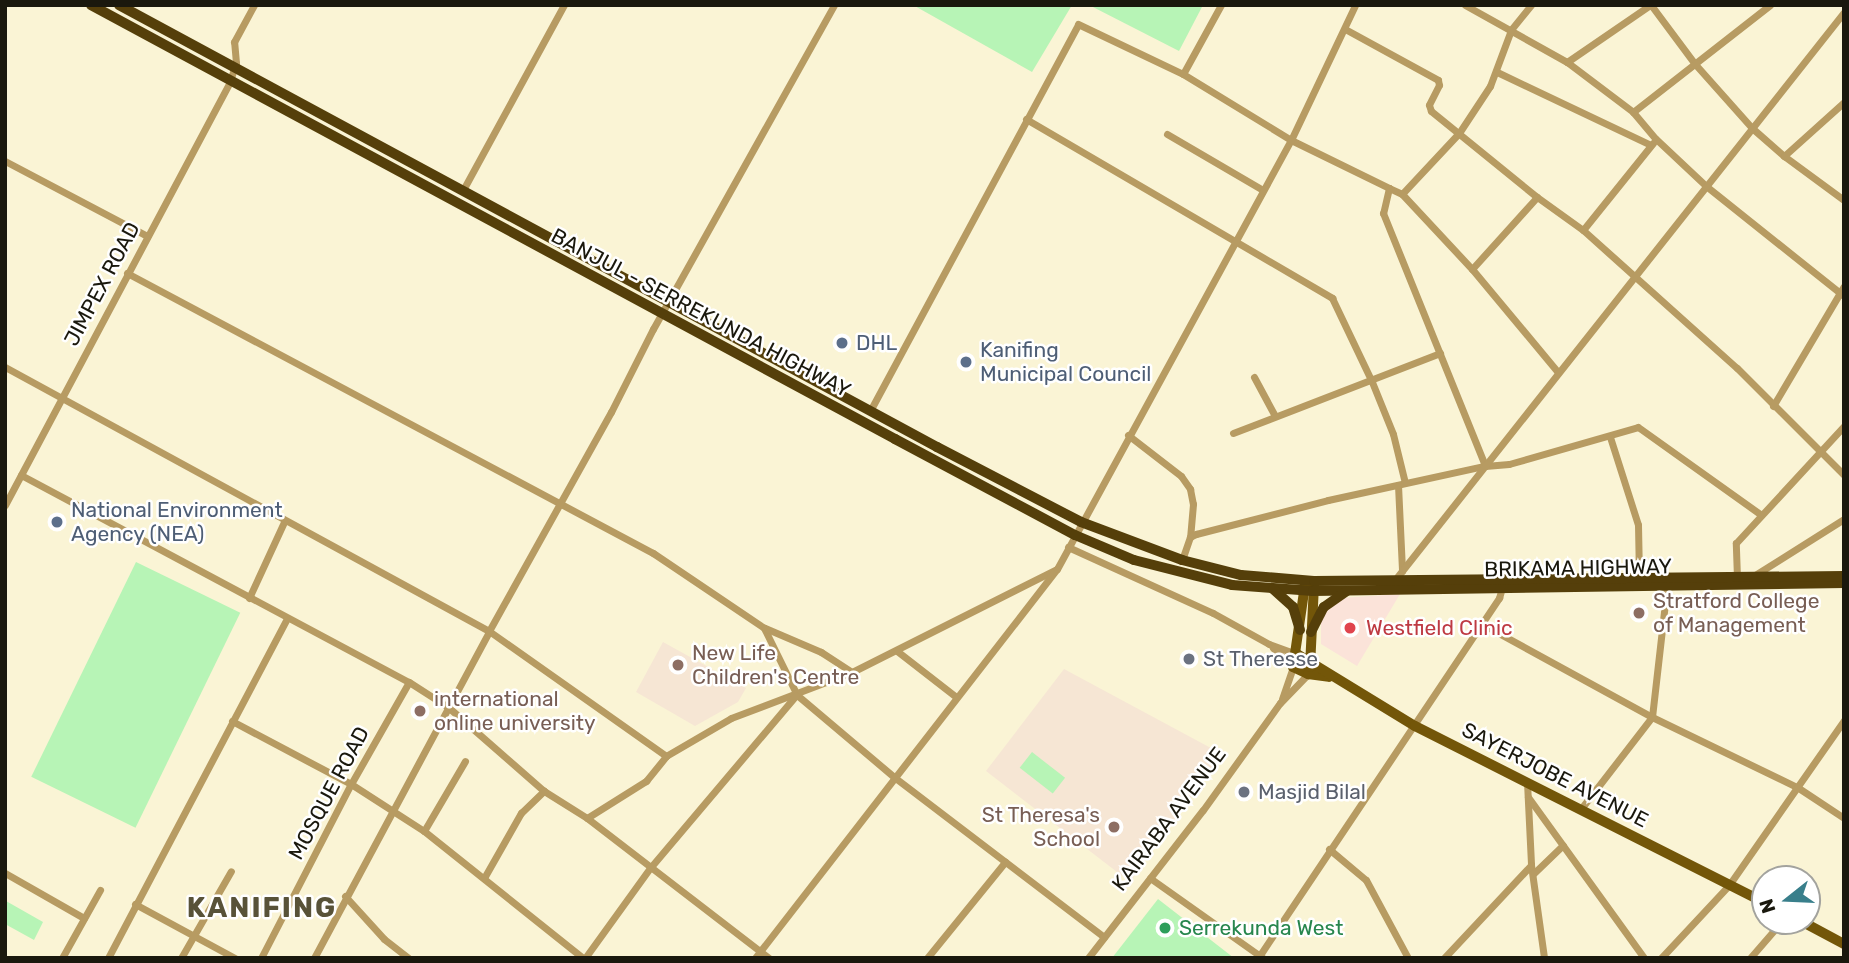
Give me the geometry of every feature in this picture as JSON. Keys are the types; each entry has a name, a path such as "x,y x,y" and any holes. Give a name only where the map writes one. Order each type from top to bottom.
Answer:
{"highway":[{"name":"BANJUL - SERREKUNDA HIGHWAY","path":"92,5 662,315 1076,535 1134,560 1182,575 1232,585 1273,589 1309,586"},
{"name":"BANJUL - SERREKUNDA HIGHWAY","path":"119,5 669,303 1081,522 1182,561 1241,575 1309,586"},
{"name":"BRIKAMA HIGHWAY","path":"1309,586 1348,590 1639,578 1844,576"},
{"name":"BRIKAMA HIGHWAY","path":"1309,586 1394,582 1667,586 1844,583"},
{"path":"1273,589 1293,607 1305,631 1324,607 1348,590"}],"main road":[{"name":"KAIRABA AVENUE","path":"1293,667 1305,631 1309,586"},
{"name":"KAIRABA AVENUE","path":"1305,631 1312,662 1308,674"},
{"name":"SAYERJOBE AVENUE","path":"1297,654 1330,677 1415,726 1751,896"},
{"name":"SAYERJOBE AVENUE","path":"1293,667 1308,674 1330,677"},
{"path":"1821,931 1842,941"}],"street":[{"name":"JIMPEX ROAD","path":"5,505 230,81 235,69 234,42 254,5"},
{"path":"463,190 564,5"},
{"path":"314,958 489,631 834,5"},
{"path":"1183,74 1221,5"},
{"path":"757,954 1057,569 1291,140 1355,5"},
{"path":"1465,5 1567,62 1633,112 1653,142"},
{"path":"1402,194 1459,132 1497,72 1511,30 1531,5"},
{"path":"1567,62 1651,5 1695,64 1752,128 1784,156 1844,200"},
{"path":"1633,112 1770,5"},
{"path":"1394,582 1557,371 1844,12"},
{"path":"870,411 1078,24 1183,74 1291,140 1402,194 1472,269 1557,371"},
{"path":"1345,29 1438,80 1440,85 1429,108 1537,197 1583,230 1634,275 1737,368 1844,475"},
{"path":"1497,72 1653,142 1843,292 1773,406"},
{"path":"1784,156 1844,102"},
{"path":"1026,119 1332,298 1373,382 1393,434 1401,484 1402,572"},
{"path":"1167,134 1263,190"},
{"path":"1583,230 1653,142"},
{"path":"5,161 147,236"},
{"path":"1389,188 1383,213 1485,466"},
{"path":"1472,269 1537,197"},
{"path":"127,273 653,553 764,628 821,652 852,672"},
{"path":"1233,433 1373,382 1440,353"},
{"path":"5,367 284,522 489,631 666,756"},
{"path":"1255,377 1275,416"},
{"path":"1737,578 1736,543 1844,426"},
{"path":"1190,537 1401,484 1485,466 1509,464 1638,427 1760,514"},
{"path":"1128,435 1181,476 1190,489 1193,504 1190,537 1182,561"},
{"path":"1610,436 1638,525 1639,578"},
{"path":"21,475 409,682 448,707 544,791 587,818 757,954 769,958"},
{"path":"1751,577 1844,519"},
{"path":"249,598 284,522"},
{"path":"1068,547 1213,612 1269,644 1297,654"},
{"path":"587,818 646,781 666,756 731,718 852,672 1057,569"},
{"path":"1150,878 1262,957 1329,849 1482,624 1503,585"},
{"path":"1580,810 1652,717 1667,586"},
{"path":"108,958 287,619"},
{"path":"1482,624 1652,717 1797,787 1844,818"},
{"path":"764,628 797,695 894,777 1104,937"},
{"path":"1269,644 1293,667"},
{"path":"897,651 956,697"},
{"name":"KAIRABA AVENUE","path":"1280,703 1293,667"},
{"name":"KAIRABA AVENUE","path":"1088,958 1280,703 1308,674"},
{"name":"MOSQUE ROAD","path":"261,958 351,785 409,682"},
{"path":"232,720 351,785 424,831 584,958 650,868 797,695"},
{"path":"1661,958 1729,886 1844,720"},
{"path":"424,831 465,761"},
{"path":"1527,782 1533,869 1544,958"},
{"path":"484,878 521,813 544,791"},
{"path":"1528,797 1644,958"},
{"path":"1444,958 1533,869 1563,845"},
{"path":"1329,849 1366,880 1379,898 1408,958"},
{"path":"928,958 1005,862"},
{"path":"181,958 231,871"},
{"path":"5,873 84,918"},
{"path":"62,958 100,890"},
{"path":"345,896 384,939 408,958"},
{"path":"135,904 235,958"},
{"path":"1750,958 1770,935"}],"shaded area":[{"name":"Westfield Clinic","path":"1400,594 1357,666 1321,644 1321,621 1328,609 1341,598"},
{"name":"New Life Children's Centre","path":"663,642 746,688 738,702 695,726 636,692"},
{"name":"St Theresa's School","path":"1064,669 1222,754 1130,882 986,771"}],"green space":[{"path":"913,5 1072,5 1032,72"},
{"path":"1089,5 1203,5 1179,51"},
{"path":"136,562 240,613 135,828 31,777"},
{"path":"1032,752 1065,778 1053,794 1020,768"},
{"name":"Serrekunda West","path":"1158,899 1234,958 1112,958"},
{"path":"6,901 43,922 34,940 5,924"}],"place":[{"name":"DHL","path":"842,343"},
{"name":"Kanifing Municipal Council","path":"966,362"},
{"name":"National Environment Agency (NEA)","path":"57,522"},
{"name":"Stratford College of Management","path":"1639,613"},
{"name":"Westfield Clinic","path":"1350,628"},
{"name":"St Theresse","path":"1189,659"},
{"name":"New Life Children's Centre","path":"678,665"},
{"name":"international online university","path":"420,711"},
{"name":"Masjid Bilal","path":"1244,792"},
{"name":"St Theresa's School","path":"1114,827"},
{"name":"Serrekunda West","path":"1165,928"}],"district":[{"name":"KANIFING","path":"262,908"}]}
